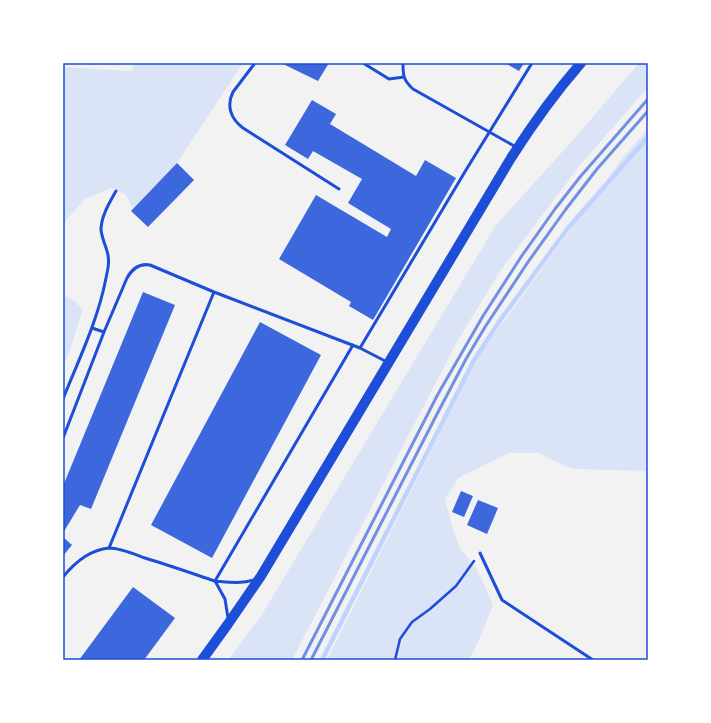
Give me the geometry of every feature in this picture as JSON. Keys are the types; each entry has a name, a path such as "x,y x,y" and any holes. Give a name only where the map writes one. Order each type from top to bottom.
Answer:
{"main road":[{"path":"202,660 258,579 518,148 551,99 581,63"}],"lane":[{"path":"255,63 231,96 230,109 233,119 243,128 339,189"},
{"path":"363,63 389,79 404,77"},
{"path":"403,63 404,77 413,89 518,148"},
{"path":"360,348 532,63"},
{"path":"63,398 92,328 101,302 109,266 108,254 102,237 102,226 108,206 116,191"},
{"path":"63,438 104,332 127,278 131,271 142,264 150,265 214,292 353,345 389,362"},
{"path":"109,548 214,292"},
{"path":"92,328 104,332"},
{"path":"215,581 353,345"},
{"path":"63,577 75,563 84,556 109,548 129,552 215,581 242,582 258,579"},
{"path":"480,553 502,600 594,660"},
{"path":"215,581 224,599 228,624"}],"path":[{"path":"395,660 400,639 412,622 430,609 456,586 480,553"}],"shaded area":[{"path":"134,63 243,63 177,163 133,209 126,195 111,188 85,199 66,220 63,229 63,67 132,71"},
{"path":"639,63 648,63 648,87 581,164 501,270 458,340 292,660 228,660 261,616 496,225 573,140"},
{"path":"648,129 648,471 576,469 567,467 539,453 509,453 458,478 445,500 452,526 460,548 477,569 493,605 469,660 327,660 477,358 624,156"},
{"path":"63,295 73,300 83,309 69,353 63,364"}],"building":[{"path":"329,63 318,81 283,64"},
{"path":"505,63 524,63 519,71"},
{"path":"312,100 336,114 330,124 416,176 425,160 456,178 373,320 349,306 351,302 279,259 316,195 387,237 391,229 348,203 362,179 313,151 308,159 285,145"},
{"path":"177,163 194,180 148,227 131,211"},
{"path":"143,292 175,305 91,509 80,505 63,533 63,486"},
{"path":"260,322 321,355 212,558 151,525"},
{"path":"461,491 473,496 464,517 452,512"},
{"path":"478,500 498,508 487,534 467,525"},
{"path":"63,537 72,545 63,556"},
{"path":"133,587 175,618 144,660 79,660"}],"waterway":[{"path":"322,660 474,360 501,319 568,228 648,137"}],"railway":[{"path":"302,660 438,394 483,316 521,257 555,209 580,177 648,99"},
{"path":"311,660 436,416 466,359 485,327 528,262 566,209 597,169 648,111"}]}
